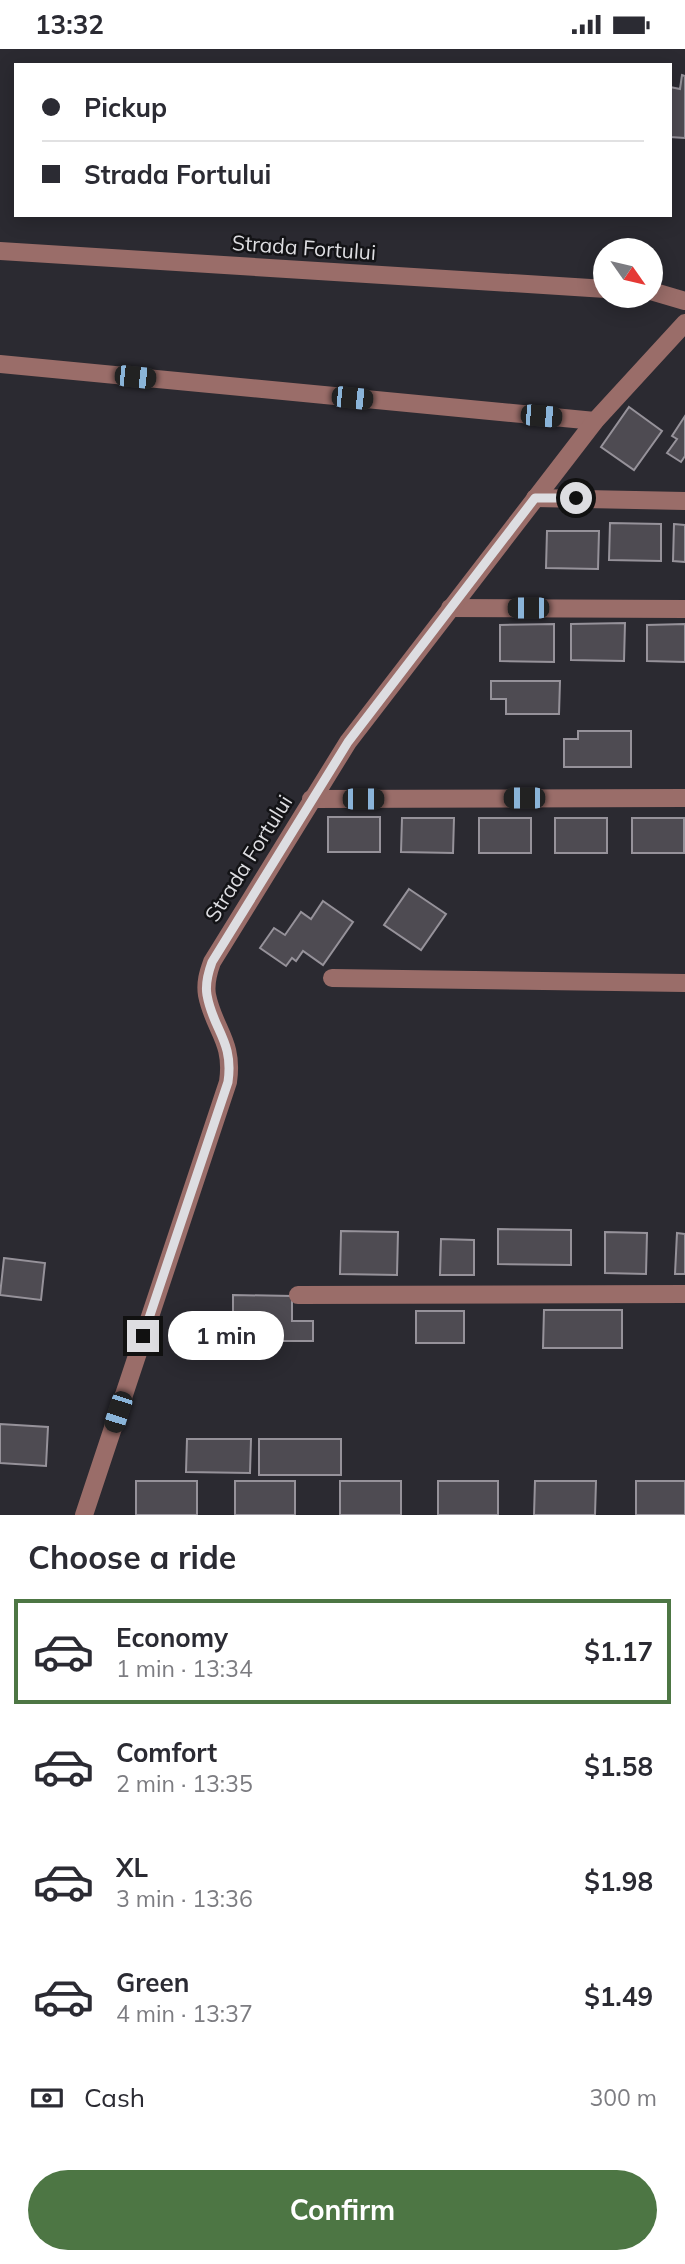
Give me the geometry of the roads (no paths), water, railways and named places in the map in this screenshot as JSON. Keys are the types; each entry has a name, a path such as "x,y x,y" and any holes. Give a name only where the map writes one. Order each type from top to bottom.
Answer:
{"street":[{"name":"Strada Fortului","path":"0,251 593,288"},
{"path":"663,295 685,300"},
{"name":"Strada Fortului","path":"84,1515 228,1082 231,1065 227,1043 207,996 209,971 228,933 348,742 595,421 685,323"},
{"path":"0,364 595,421"},
{"path":"535,498 685,501"},
{"path":"450,608 685,609"},
{"path":"311,799 685,798"},
{"path":"332,978 685,983"},
{"path":"298,1295 685,1294"}]}
